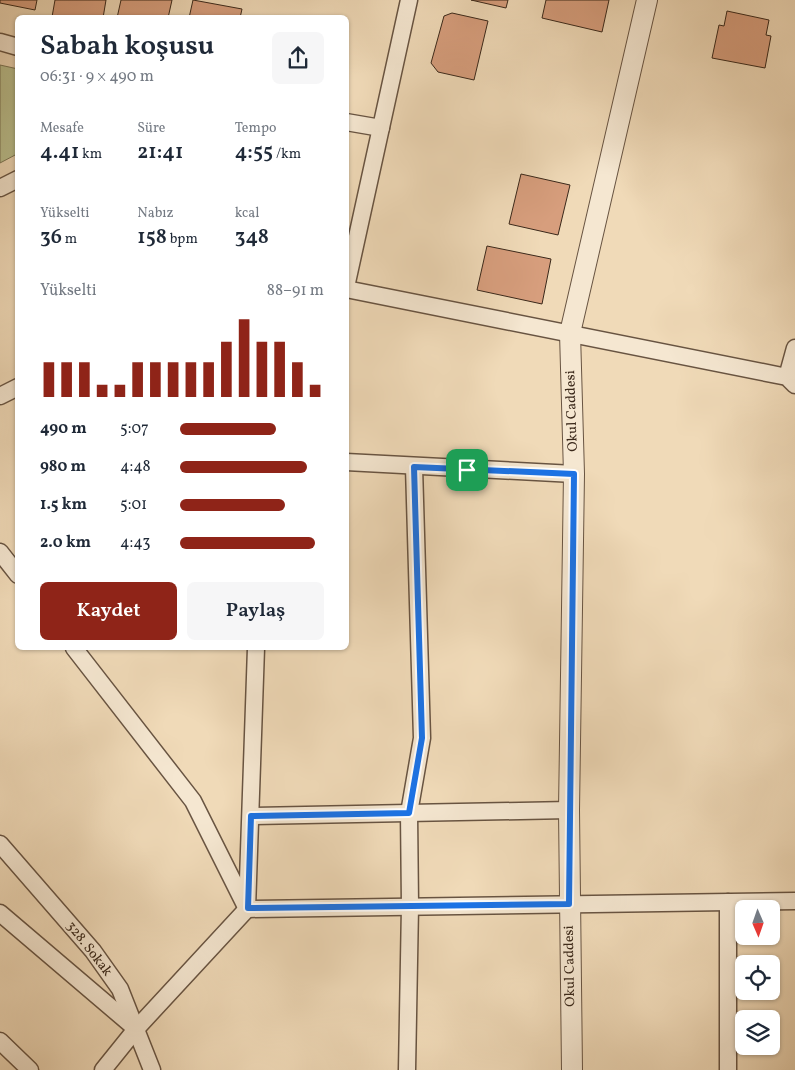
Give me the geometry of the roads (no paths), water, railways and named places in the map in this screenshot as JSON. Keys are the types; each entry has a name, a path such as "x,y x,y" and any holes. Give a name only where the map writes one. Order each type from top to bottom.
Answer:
{"street":[{"path":"349,274 409,0"},
{"name":"Okul Caddesi","path":"572,1070 569,810 574,474 570,333 647,0"},
{"path":"0,42 15,46"},
{"path":"349,123 381,128"},
{"path":"0,188 15,180"},
{"path":"349,289 570,333 791,381 795,348"},
{"path":"0,396 15,388"},
{"path":"349,462 574,474"},
{"path":"407,1070 410,906 409,813 422,738 414,467"},
{"path":"0,552 15,571"},
{"path":"76,650 193,801 248,908"},
{"path":"103,1070 136,1029 248,908 256,650"},
{"path":"251,816 569,810"},
{"name":"328. Sokak","path":"0,844 92,951 120,989 152,1070"},
{"path":"248,908 795,901"},
{"path":"728,902 728,1070"},
{"path":"0,913 136,1029"},
{"path":"0,1041 30,1070"}]}
